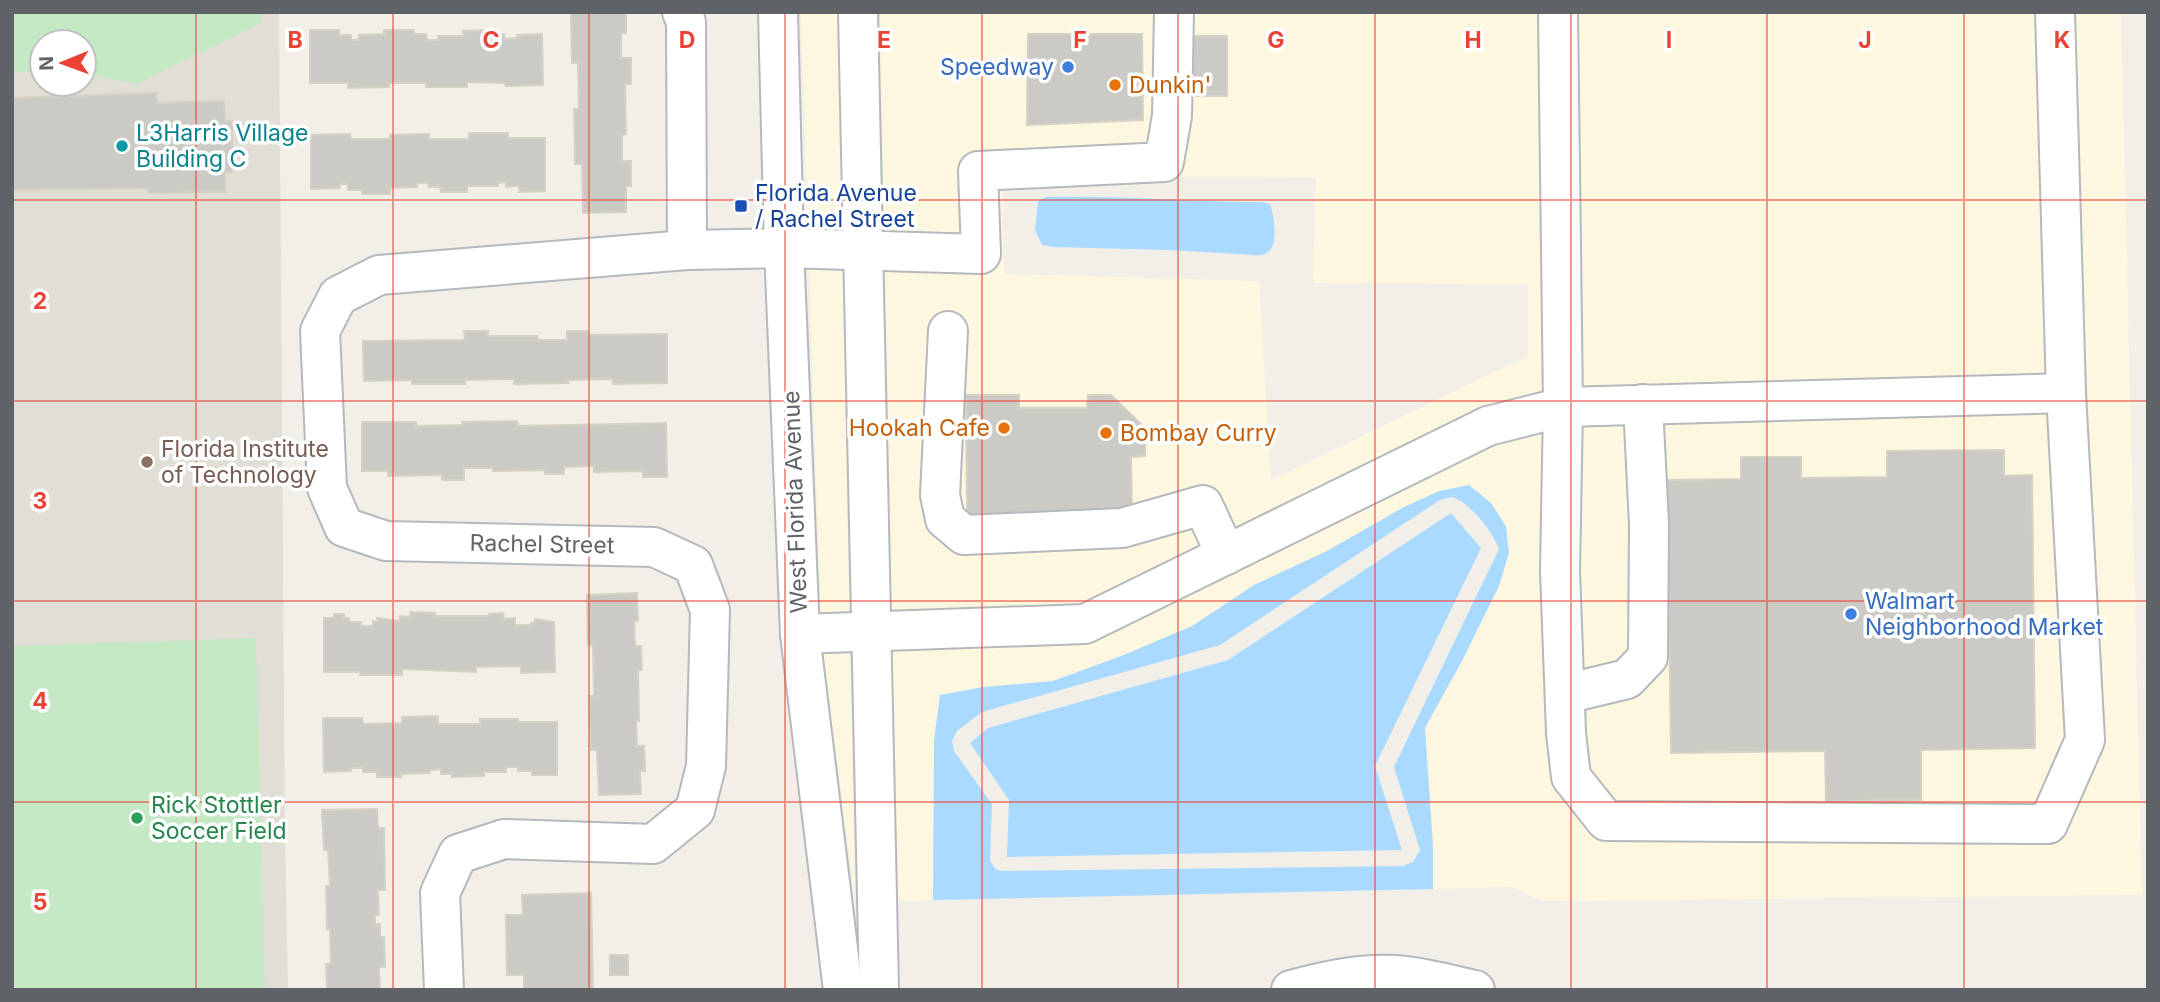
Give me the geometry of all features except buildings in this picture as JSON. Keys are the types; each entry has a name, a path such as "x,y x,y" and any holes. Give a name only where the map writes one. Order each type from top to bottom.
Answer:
{"street":[{"path":"682,12 686,22 687,250"},
{"name":"West Florida Avenue","path":"778,12 784,247 800,634 843,990"},
{"path":"858,12 879,990"},
{"name":"Rachel Street","path":"444,990 440,894 458,855 505,839 653,844 695,810 706,766 710,610 693,565 654,547 386,541 344,527 327,488 320,331 338,296 379,275 687,250 784,247 981,254 978,172 1164,162 1172,116 1174,12"},
{"path":"1558,12 1563,407 1560,571 1571,777 1606,821 2048,824 2085,740 2066,393 2055,12"},
{"path":"948,331 940,495 945,519 964,536 1122,528 1203,505 1226,555"},
{"path":"800,634 1085,624 1488,426 1563,407 2066,393"},
{"path":"1565,694 1627,679 1648,657 1649,525 1643,404"},
{"path":"1291,990 1362,976 1395,975 1475,990"}],"shaded area":[{"name":"Florida Institute of Technology","path":"12,12 279,12 288,990 12,990"},
{"path":"801,12 838,12 855,902 821,636"},
{"path":"880,12 2121,12 2142,895 1543,901 1511,887 1433,889 1433,846 1425,728 1499,586 1509,553 1491,503 1439,491 1404,507 1327,551 1254,585 1192,626 1121,656 1053,681 983,687 940,696 934,740 933,900 897,901","holes":["1002,177 1316,178 1313,283 1528,284 1528,356 1271,480 1259,281 1004,274"]}],"green space":[{"path":"12,12 261,12 261,23 137,84 98,76 98,28 28,28 28,71 12,72"},
{"name":"Rick Stottler Soccer Field","path":"256,638 265,990 12,990 12,646"}],"water":[{"path":"1046,197 1263,202 1270,204 1274,223 1273,245 1270,251 1259,255 1042,245 1035,230 1038,201"},
{"path":"1469,485 1491,503 1506,526 1509,553 1499,586 1425,728 1433,846 1433,889 933,900 934,740 940,695 983,687 1053,681 1121,656 1192,626 1254,585 1327,551 1404,507 1439,491","holes":["1451,497 1458,499 1479,518 1499,549 1394,767 1420,850 1413,862 1403,866 996,869 990,861 992,804 954,751 952,741 957,731 982,712 1220,645 1440,500"]},
{"path":"1451,513 1481,548 1375,766 1402,850 1007,857 1009,800 970,743 988,728 1228,660"}],"place":[{"name":"Speedway","path":"1068,67"},
{"name":"Dunkin'","path":"1115,85"},
{"name":"L3Harris Village Building C","path":"122,146"},
{"name":"Florida Avenue / Rachel Street","path":"741,206"},
{"name":"Hookah Cafe","path":"1004,428"},
{"name":"Bombay Curry","path":"1106,433"},
{"name":"Florida Institute of Technology","path":"147,462"},
{"name":"Walmart Neighborhood Market","path":"1851,614"},
{"name":"Rick Stottler Soccer Field","path":"137,818"}]}
